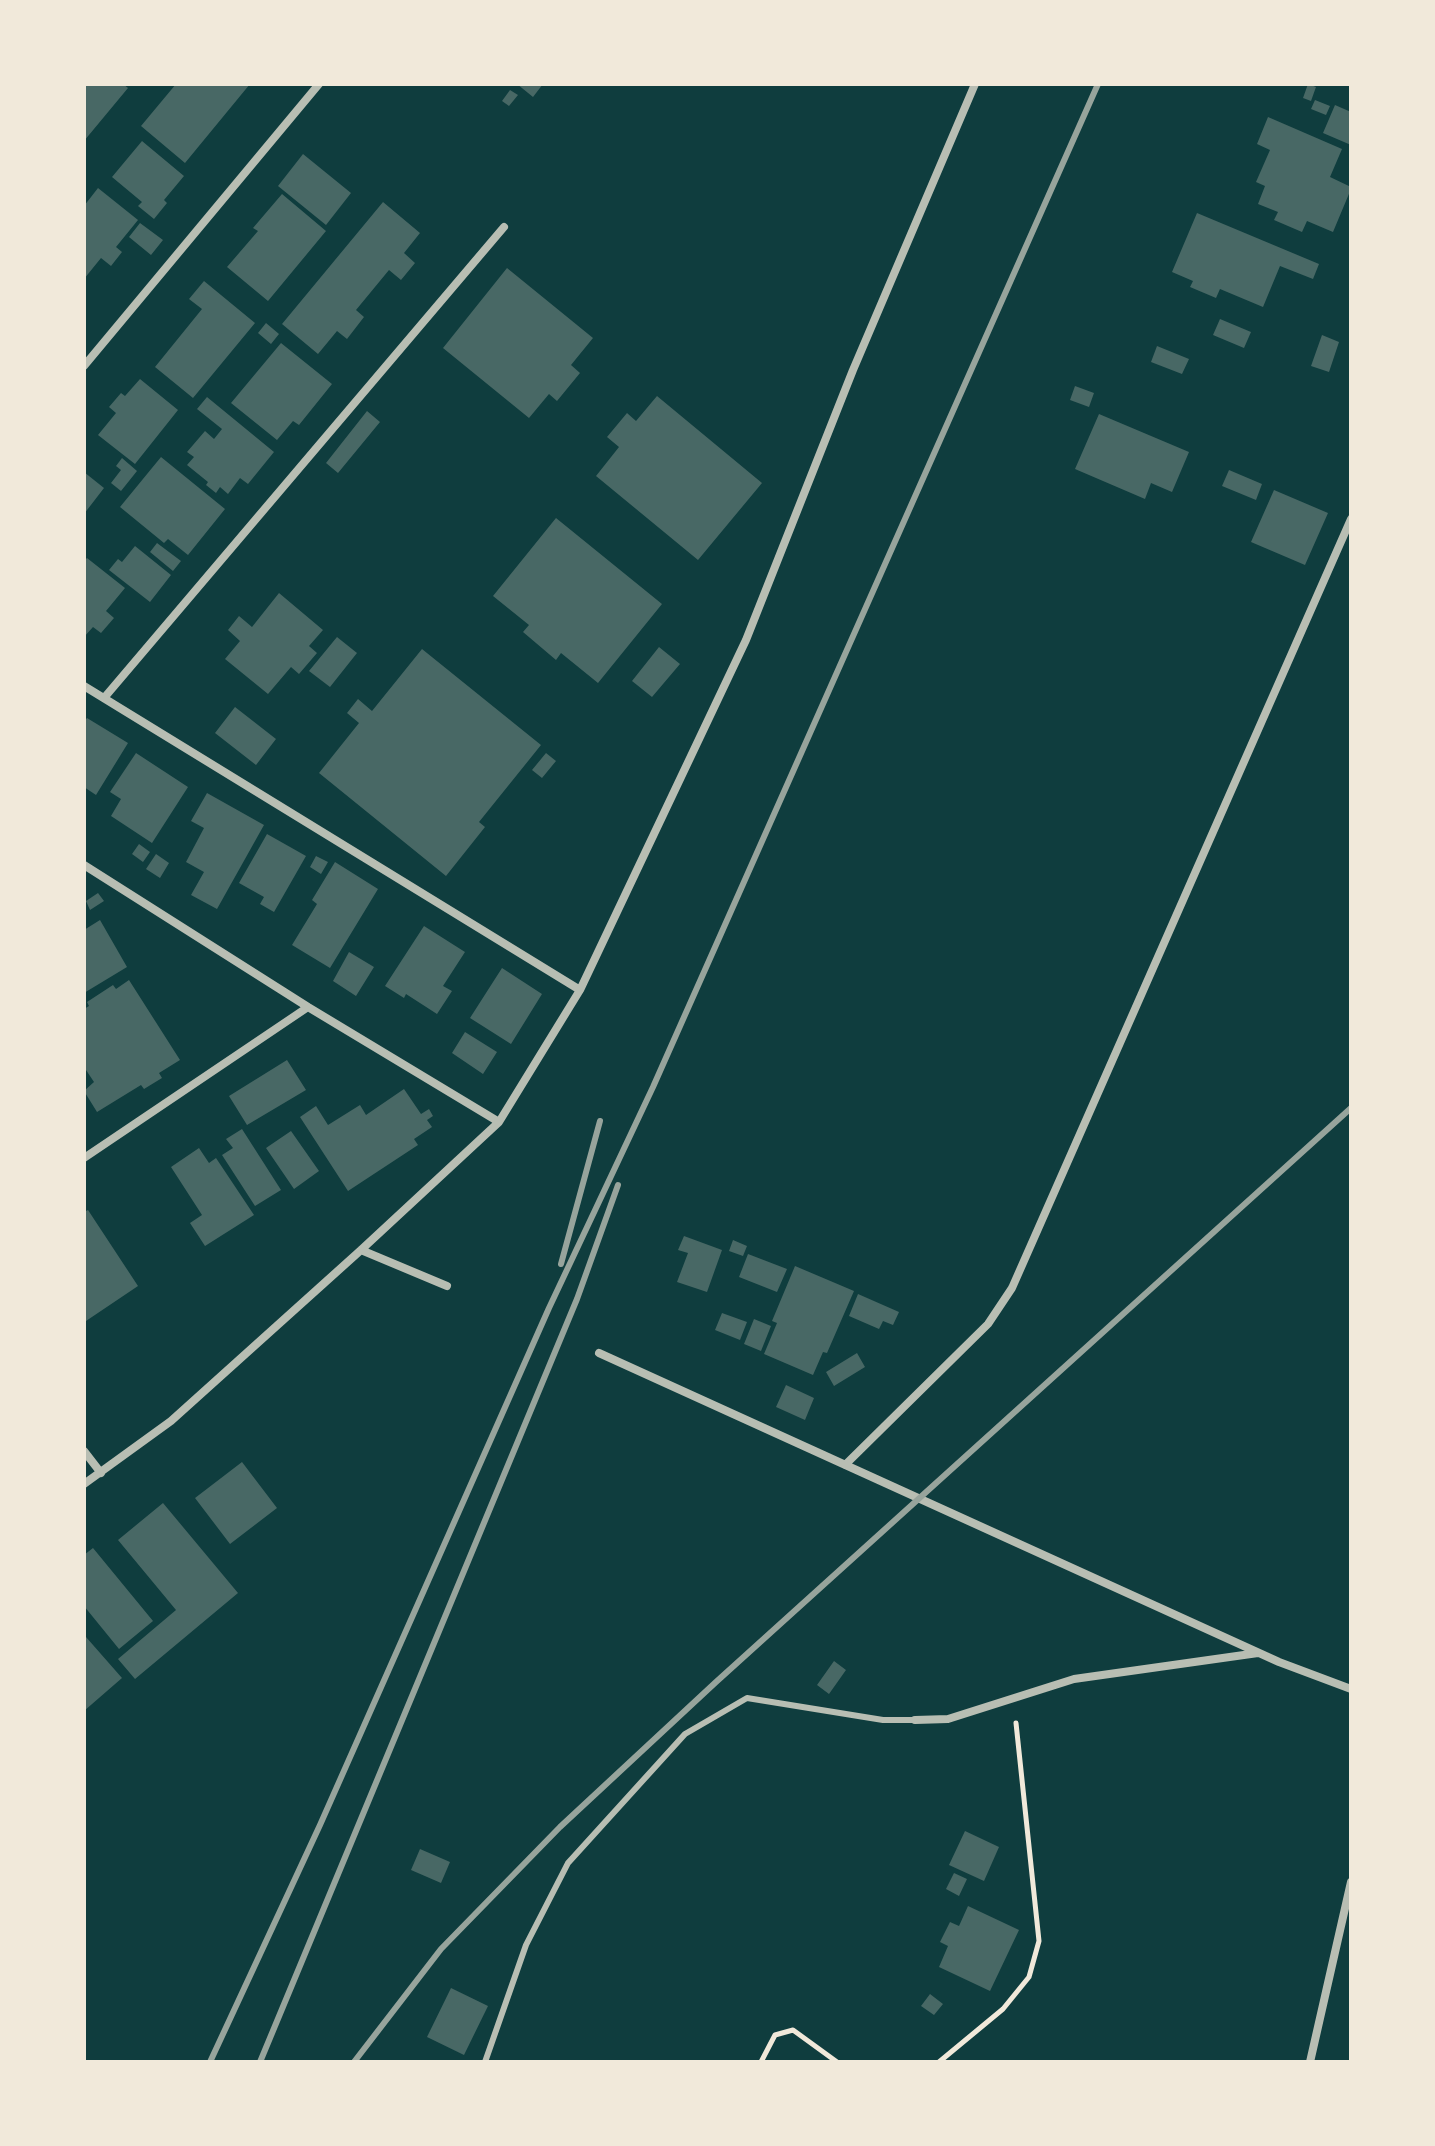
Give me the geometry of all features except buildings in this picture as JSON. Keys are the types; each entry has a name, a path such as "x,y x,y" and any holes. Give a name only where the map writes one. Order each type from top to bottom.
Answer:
{"street":[{"path":"84,366 319,84"},
{"path":"84,1484 171,1421 499,1122 580,990 746,640 853,370 975,84"},
{"path":"104,698 504,227"},
{"path":"845,1465 988,1324 1012,1288 1351,519"},
{"path":"84,686 580,990"},
{"path":"84,865 308,1007 499,1122"},
{"path":"84,1158 308,1007"},
{"path":"361,1250 447,1286"},
{"path":"599,1353 1259,1653 1351,1689"},
{"path":"84,1451 101,1473"},
{"path":"915,1720 948,1719 1074,1679 1259,1653"},
{"path":"1310,2062 1351,1882"}],"lane":[{"path":"485,2062 526,1945 568,1863 685,1734 747,1698 883,1720 915,1720"}],"path":[{"path":"939,2062 1003,2009 1029,1977 1039,1941 1014,1698"},
{"path":"761,2062 775,2035 793,2030 837,2062"}],"railway":[{"path":"210,2062 320,1825 549,1308 653,1087 1098,84"},
{"path":"354,2062 441,1949 560,1827 1351,1108"},
{"path":"561,1264 600,1121"},
{"path":"260,2062 577,1299 618,1185"}]}
